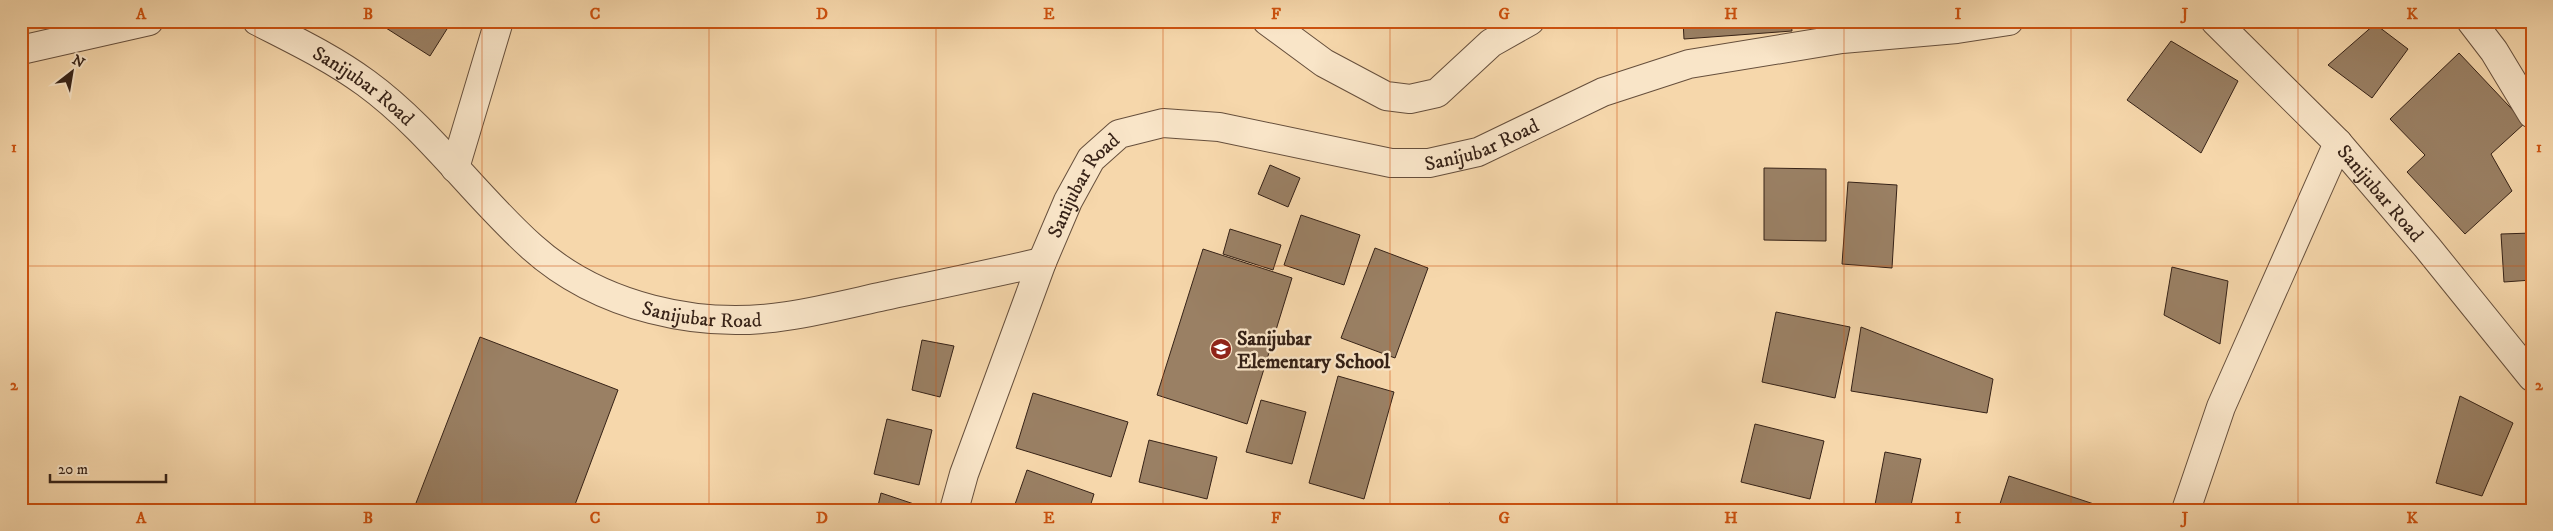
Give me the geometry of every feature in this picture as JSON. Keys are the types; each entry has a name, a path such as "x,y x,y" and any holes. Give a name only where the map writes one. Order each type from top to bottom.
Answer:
{"street":[{"path":"21,50 149,21"},
{"name":"Sanijubar Road","path":"257,21 325,56 367,84 424,134 532,247 572,277 611,296 654,310 713,320 786,317 1042,262 1068,200 1091,159 1118,134 1163,123 1219,127 1391,163 1429,163 1478,152 1602,92 1689,64 1842,39 1957,29 2009,21"},
{"path":"455,168 499,21"},
{"path":"1267,21 1324,63 1386,96 1410,99 1436,93 1460,74 1491,42 1530,21"},
{"name":"Sanijubar Road","path":"2215,21 2338,143 2427,247 2532,377"},
{"path":"2471,21 2494,51 2532,114"},
{"path":"2186,510 2221,407 2338,143"},
{"path":"954,510 964,474 1042,262"}],"building":[{"path":"375,21 452,21 430,56"},
{"path":"1683,21 1791,21 1792,31 1684,39"},
{"path":"2375,24 2408,49 2372,98 2328,65"},
{"path":"2171,41 2238,81 2201,153 2127,100"},
{"path":"2459,53 2525,123 2491,154 2512,191 2465,234 2407,172 2425,155 2390,119"},
{"path":"1270,165 1300,178 1288,207 1258,194"},
{"path":"1764,168 1826,169 1826,241 1764,240"},
{"path":"1848,182 1897,185 1892,268 1842,264"},
{"path":"1301,215 1360,235 1344,285 1284,265"},
{"path":"1230,229 1281,245 1273,270 1223,254"},
{"path":"2532,233 2532,280 2504,282 2501,234"},
{"path":"1375,248 1428,268 1395,358 1341,338"},
{"path":"1203,249 1292,278 1247,424 1157,395"},
{"path":"2172,267 2228,281 2220,344 2164,315"},
{"path":"1776,312 1850,327 1835,398 1762,382"},
{"path":"1861,327 1993,379 1987,413 1851,391"},
{"path":"480,337 618,390 573,510 433,510 416,503"},
{"path":"922,340 954,346 940,397 912,390"},
{"path":"1338,376 1394,392 1364,499 1309,483"},
{"path":"1033,393 1128,422 1111,477 1016,448"},
{"path":"2460,396 2513,423 2482,496 2436,483"},
{"path":"1261,400 1306,412 1292,464 1246,452"},
{"path":"887,419 932,430 919,485 874,474"},
{"path":"1755,424 1824,441 1810,499 1741,482"},
{"path":"1149,440 1217,457 1207,499 1139,482"},
{"path":"1885,452 1921,459 1910,510 1874,510"},
{"path":"1027,470 1094,494 1089,510 1013,510"},
{"path":"2009,476 2103,507 2102,510 1998,510"},
{"path":"881,493 923,507 922,510 877,510"},
{"path":"1449,503 1467,510 1447,510"}],"place":[{"name":"Sanijubar Elementary School","path":"1221,349"}]}
